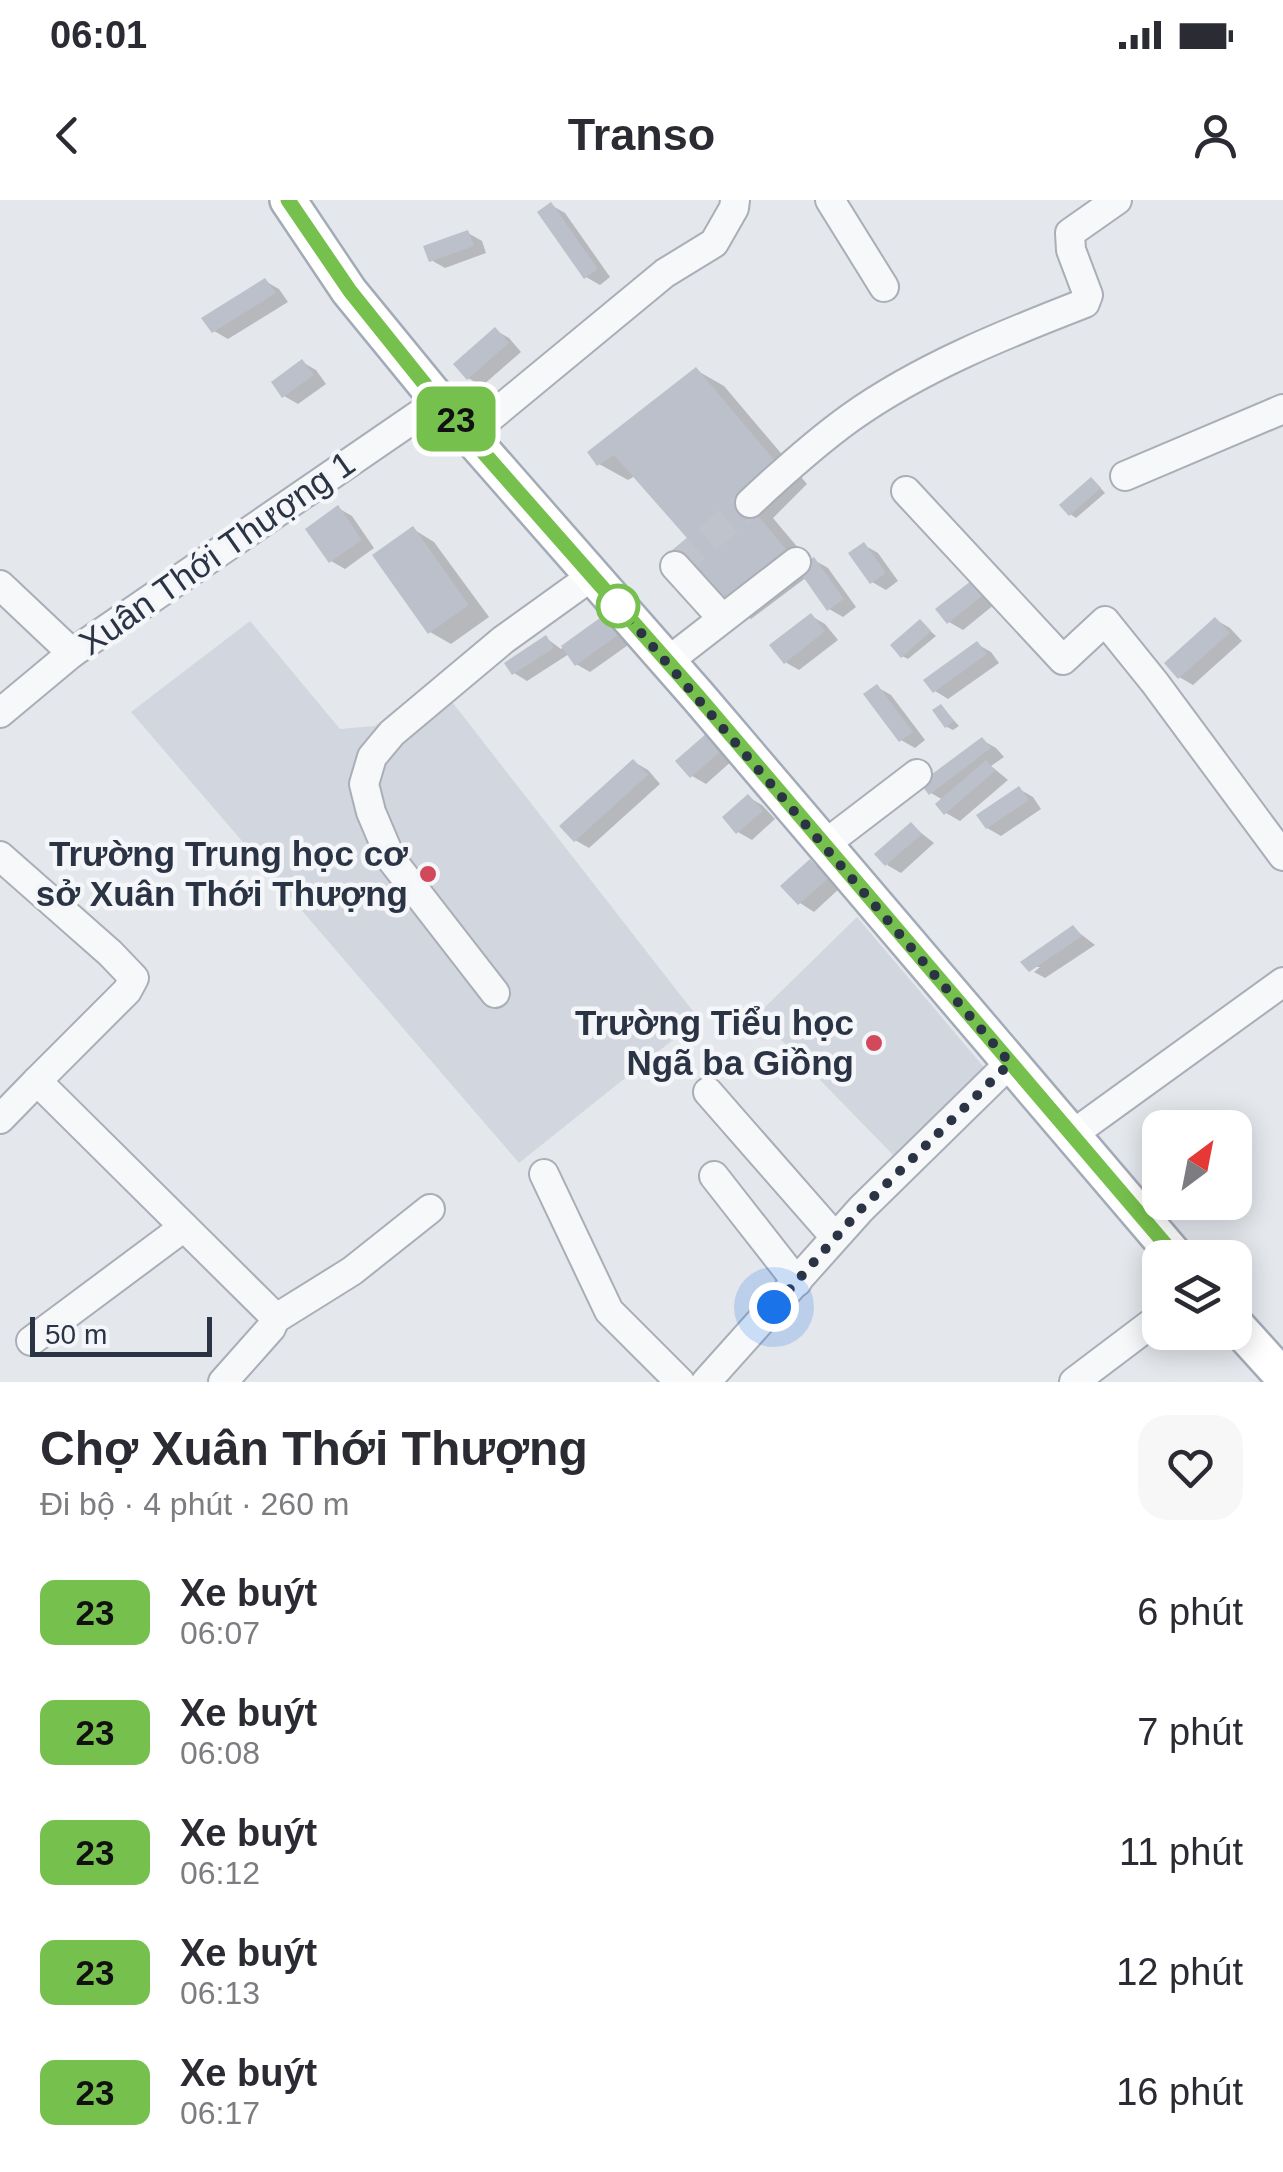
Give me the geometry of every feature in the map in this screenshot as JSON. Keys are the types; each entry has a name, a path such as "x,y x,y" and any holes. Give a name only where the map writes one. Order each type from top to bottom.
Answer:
{"main road":[{"path":"288,200 350,291 439,402 1162,1240"},
{"path":"1252,1343 1283,1377"}],"street":[{"path":"470,434 665,273 714,243 735,200"},
{"path":"830,200 884,287"},
{"path":"750,502 853,416 923,374 1084,303 1088,295 1071,250 1070,233 1118,200"},
{"name":"Xuân Thới Thượng 1","path":"0,713 72,652 439,402"},
{"path":"1124,476 1283,409"},
{"path":"906,491 1063,660 1105,622 1156,682 1283,856"},
{"path":"667,662 796,562"},
{"path":"675,566 722,618"},
{"path":"495,993 390,858 364,784 372,757 392,733 503,640 592,576"},
{"path":"0,585 72,652"},
{"path":"824,845 917,774"},
{"path":"0,856 110,952 134,978 127,991 0,1118"},
{"path":"1073,1134 1282,985"},
{"path":"706,1382 836,1237 1010,1063"},
{"path":"38,1080 275,1319"},
{"path":"708,1092 836,1237"},
{"path":"544,1174 609,1311 680,1382"},
{"path":"714,1176 797,1282"},
{"path":"223,1382 275,1319 352,1271 430,1208"},
{"path":"31,1342 184,1227"},
{"path":"1074,1382 1142,1331"}],"shaded area":[{"name":"Trường Trung học cơ sở Xuân Thới Thượng","path":"250,621 340,729 375,726 435,680 699,1019 519,1163 131,712"},
{"name":"Trường Tiểu học Ngã ba Giồng","path":"857,917 988,1072 895,1157 757,1015"}],"building":[{"path":"551,202 598,269 584,279 537,212"},
{"path":"468,230 474,246 429,262 423,246"},
{"path":"265,278 276,293 212,333 201,318"},
{"path":"495,327 509,343 467,380 453,364"},
{"path":"302,359 314,375 282,398 271,382"},
{"path":"696,367 780,467 746,501 789,553 721,604 679,556 694,546 614,455 597,466 587,452"},
{"path":"1091,477 1101,488 1069,516 1059,505"},
{"path":"338,505 362,540 329,563 305,529"},
{"path":"413,526 469,605 428,634 372,555"},
{"path":"864,542 886,573 870,584 848,553"},
{"path":"814,557 844,599 827,611 797,568"},
{"path":"976,577 988,591 947,624 935,609"},
{"path":"811,613 825,631 784,664 769,645"},
{"path":"604,615 618,635 575,666 561,646"},
{"path":"1215,617 1230,633 1178,679 1164,663"},
{"path":"920,619 931,631 901,658 890,645"},
{"path":"546,635 554,648 512,675 504,663"},
{"path":"977,641 987,654 933,693 923,680"},
{"path":"877,684 913,732 899,742 863,694"},
{"path":"941,704 954,721 945,728 932,710"},
{"path":"707,733 722,750 690,778 675,761"},
{"path":"982,737 991,748 929,795 920,783"},
{"path":"633,759 648,775 574,842 559,826"},
{"path":"986,760 995,771 944,815 935,804"},
{"path":"1019,786 1029,800 986,829 976,815"},
{"path":"748,794 763,811 736,834 722,817"},
{"path":"911,822 922,834 885,866 874,854"},
{"path":"810,859 828,879 798,905 780,886"},
{"path":"1073,925 1082,936 1029,972 1020,962"}],"tunnel":[{"path":"675,566 750,503"}],"bus line":[{"name":"23","path":"288,200 350,291 439,402 697,695 1162,1240"}],"place":[{"name":"Trường Trung học cơ sở Xuân Thới Thượng","path":"428,874"},
{"name":"Trường Tiểu học Ngã ba Giồng","path":"874,1043"}],"route":[{"path":"618,606 1010,1063 861,1209 774,1307"}]}
